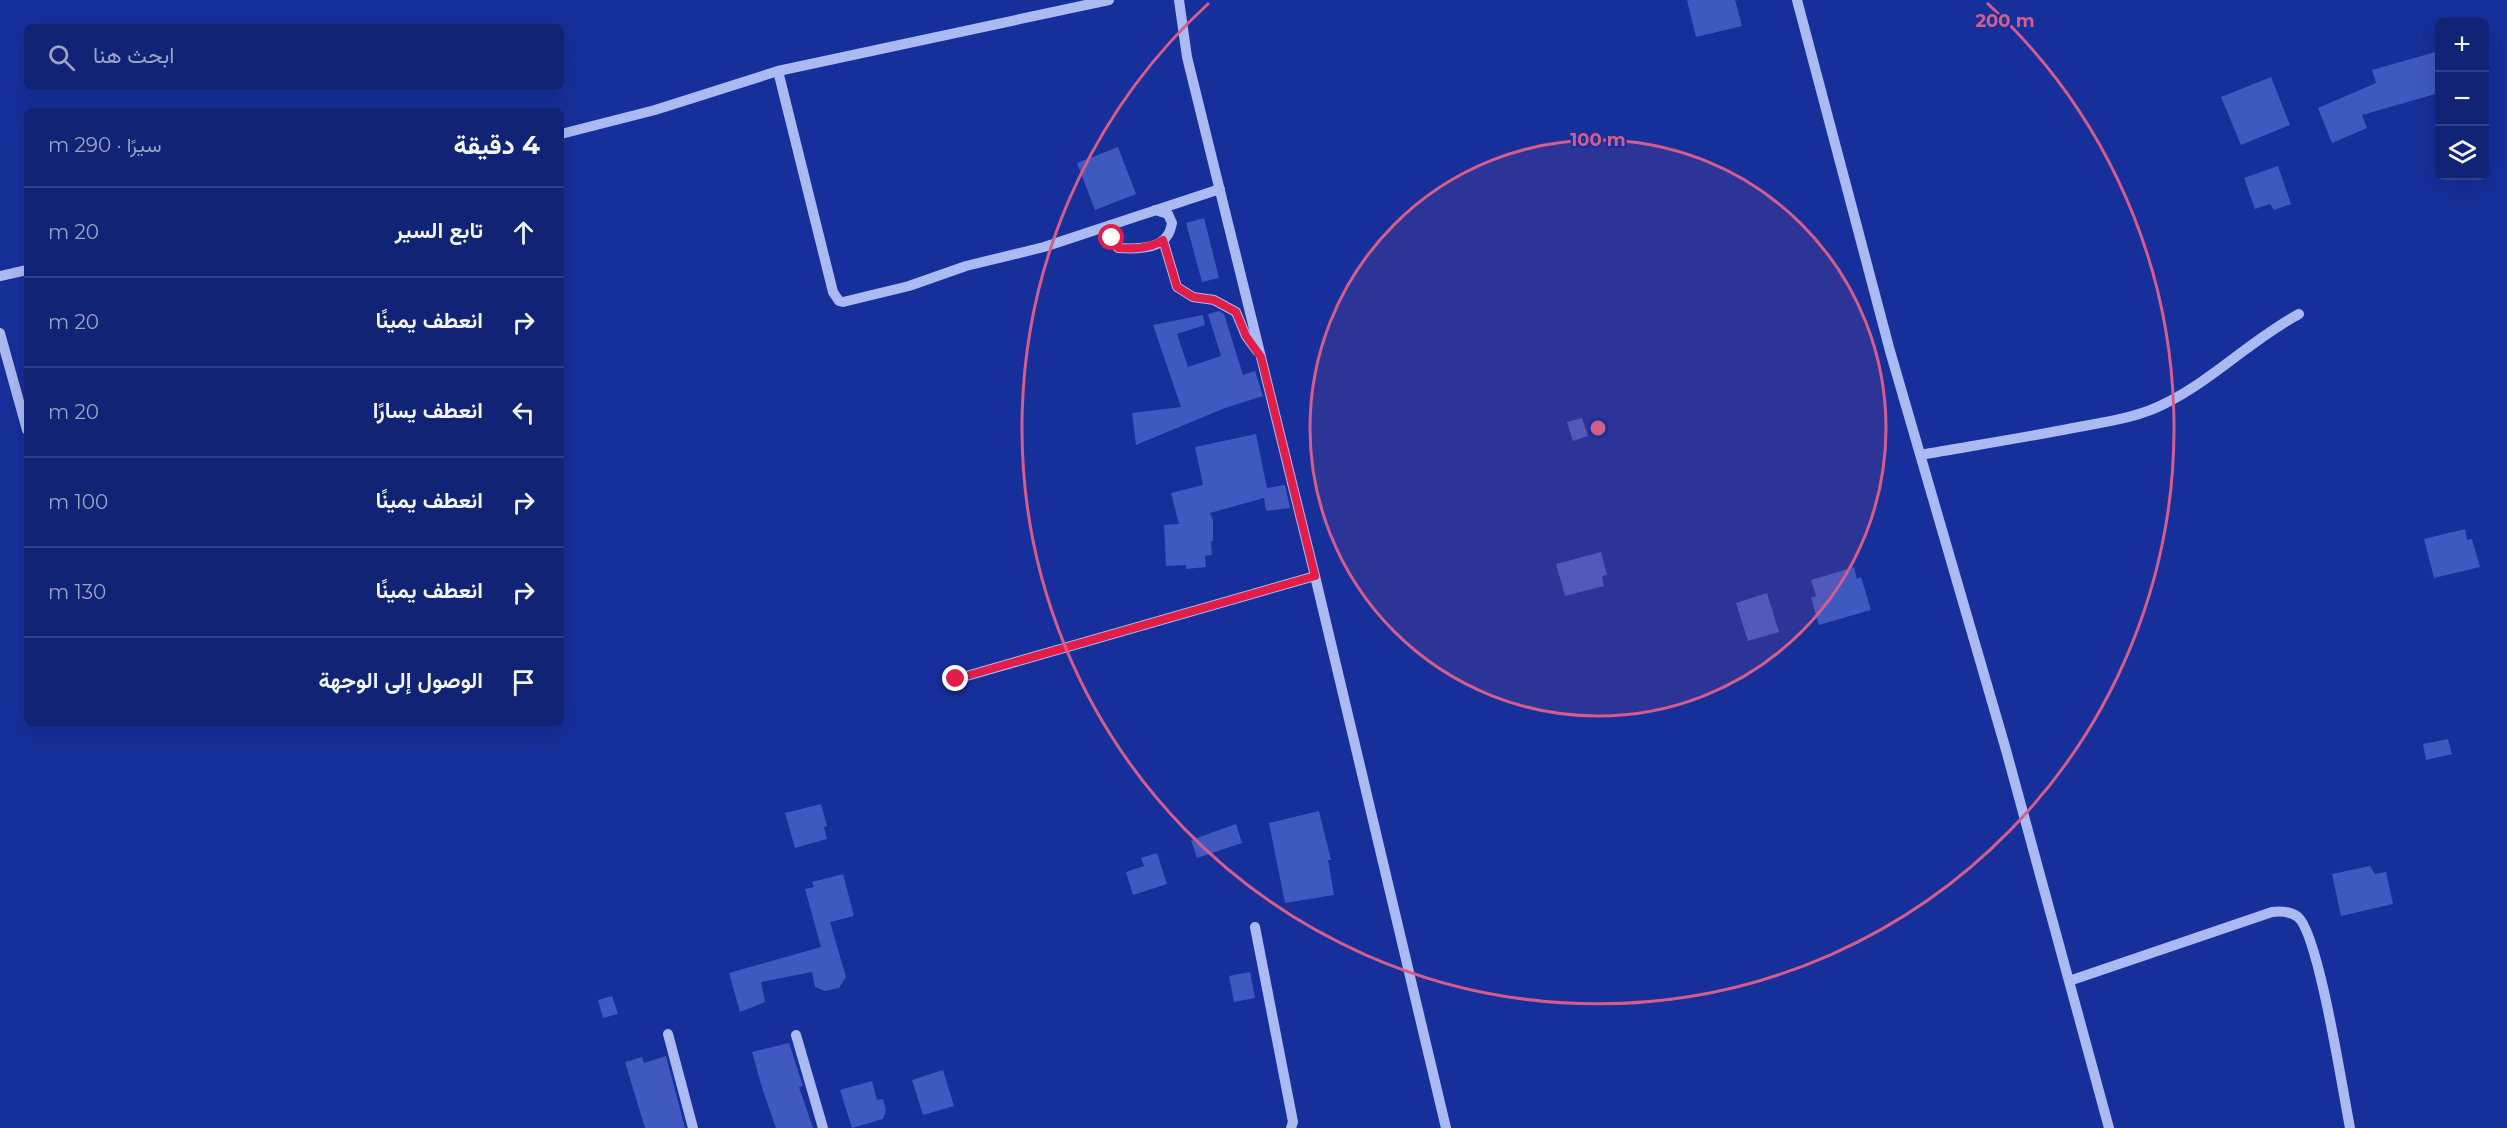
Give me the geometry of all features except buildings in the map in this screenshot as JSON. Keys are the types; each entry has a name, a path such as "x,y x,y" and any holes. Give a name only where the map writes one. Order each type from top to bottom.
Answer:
{"street":[{"path":"564,133 654,110 778,71 1109,0"},
{"path":"1179,0 1187,57 1315,576 1446,1128"},
{"path":"1797,0 1890,351 2006,750 2109,1128"},
{"path":"778,71 833,292 839,302 852,301 875,293 909,286 966,266 1044,247 1220,189"},
{"path":"1110,225 1112,238 1118,248 1134,249 1157,244 1167,237 1172,223 1168,214 1155,210"},
{"path":"1163,240 1177,287 1193,297 1214,300 1236,312 1246,336 1261,357"},
{"path":"0,276 24,271"},
{"path":"1920,455 2026,437 2138,414 2165,404 2272,328 2299,314"},
{"path":"0,333 24,419"},
{"path":"956,679 1315,576"},
{"path":"2069,981 2272,912 2286,911 2297,916 2305,926 2316,955 2350,1128"},
{"path":"1255,927 1293,1122 1291,1128"},
{"path":"668,1034 693,1128"},
{"path":"796,1035 823,1128"}],"route":[{"path":"956,679 1315,576 1261,357 1246,336 1236,312 1214,300 1193,297 1177,287 1163,240 1157,244 1134,249 1118,248 1112,238"}]}
